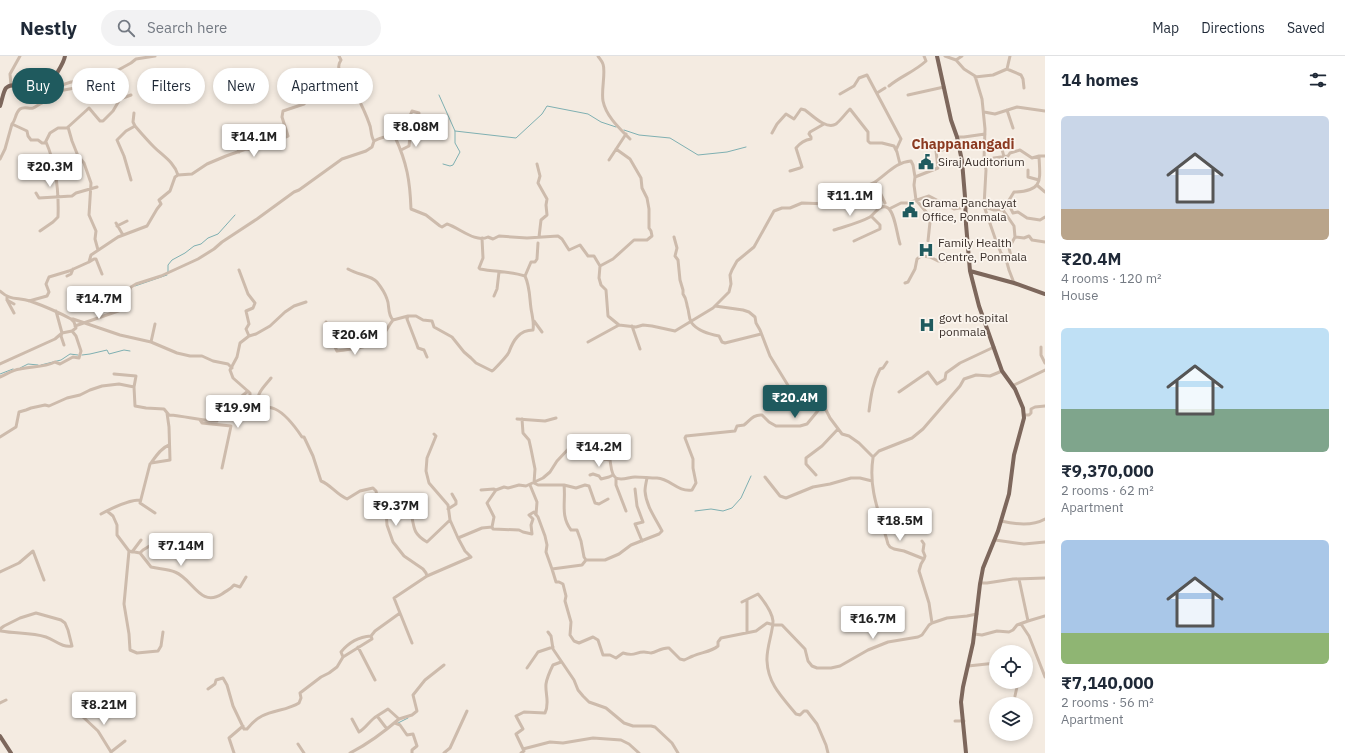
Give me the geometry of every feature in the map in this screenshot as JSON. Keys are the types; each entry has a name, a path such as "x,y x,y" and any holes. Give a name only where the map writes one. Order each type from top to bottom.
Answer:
{"main road":[{"path":"60,68 65,56"},
{"path":"937,56 951,120 957,137 962,161 970,272 979,306 1002,371 1012,386 1023,408 1024,415 1014,455 1009,494 995,540 983,568 980,583 974,634 963,687 962,702 966,753"},
{"path":"0,106 5,89 11,85"},
{"path":"970,272 1014,283 1045,294"},
{"path":"0,737 11,753"}],"street":[{"path":"11,85 10,74 20,56"},
{"path":"64,84 71,82 95,80 108,75 136,59 155,56"},
{"path":"338,68 338,64 341,60 339,56"},
{"path":"598,56 603,64 602,100 611,118 630,139"},
{"path":"889,86 902,76 917,69 926,61 924,56"},
{"path":"945,56 956,60 964,69 976,77 992,75 1007,68 1017,72 1023,79 1024,88"},
{"path":"956,60 962,56"},
{"path":"1007,68 1010,56"},
{"path":"840,94 854,86 859,78 867,75 901,139 896,150"},
{"path":"976,77 984,112 986,170 985,207 995,238 1001,253 1006,259 1014,283"},
{"path":"908,94 944,87"},
{"path":"877,92 885,88"},
{"path":"40,231 58,217 58,196 54,168 46,142 50,133 58,128 68,127 89,108 100,121 104,120 120,99 132,95"},
{"path":"0,158 5,149 12,124 15,122 16,115 19,110 26,107 35,108 41,104"},
{"path":"89,262 91,255 110,242 123,235 147,226 156,209 161,204 159,200 170,190 175,177 178,175 192,174 207,164 248,148 254,150 288,136 282,117 282,110 304,104"},
{"path":"361,104 369,122 371,137 374,140"},
{"path":"984,112 995,114 1017,107 1045,111"},
{"path":"772,133 777,124 786,114 794,119 801,109 805,110 829,126 835,125 850,109 868,132 868,141 870,143 889,144 894,146 900,164"},
{"path":"1007,110 1013,128"},
{"path":"401,150 409,146 410,137 405,128 412,111 419,113 417,126"},
{"path":"134,113 133,122 135,126 154,147 168,159 176,169 178,175"},
{"path":"12,124 27,131 31,140 38,140 42,143 46,142"},
{"path":"790,171 802,167 796,148 798,145 811,139 810,132 824,124"},
{"path":"130,180 124,156 117,140 126,131 135,126"},
{"path":"68,127 78,156 84,163 91,183 89,215 96,231 95,239 98,250"},
{"path":"609,160 626,134"},
{"path":"957,137 964,138 985,134"},
{"path":"374,140 392,136 395,137 408,171 411,209 426,215 440,226 442,227 447,224 470,236 482,238 488,237 493,239 499,236 558,236 562,239 569,250 580,245 588,256 594,256 600,266 599,278 601,285 606,290 608,316 619,325"},
{"path":"0,364 55,339 62,333 72,331 76,328 75,326 121,310 131,287 179,269 209,252 342,159 366,151 372,147 374,140"},
{"path":"236,143 239,152"},
{"path":"915,177 938,168 936,151 959,147"},
{"path":"600,266 613,259 634,240 647,240 652,236 649,228 649,209 647,198 642,188 641,178 630,159 616,149"},
{"path":"1002,149 1004,156"},
{"path":"985,162 994,158 1008,156 1010,153 1020,150 1032,158 1045,156"},
{"path":"1038,156 1042,174 1038,186"},
{"path":"588,342 619,325 643,325 675,331 691,322 715,306 730,292 730,275 737,260 754,247 774,211 782,208 790,208 802,202 829,204 845,198 875,182 900,164 911,161 913,165 916,200 927,213 930,222 928,240"},
{"path":"537,164 540,176 538,183 547,199 547,215 541,220 538,237"},
{"path":"1028,170 1028,177 1039,180"},
{"path":"875,182 885,203"},
{"path":"1003,210 1014,192 1026,191 1038,186"},
{"path":"1038,186 1045,192"},
{"path":"36,193 39,198 52,198 58,196 72,196 76,193 97,187"},
{"path":"889,209 900,203 908,203 929,196 954,209 965,206 1003,210"},
{"path":"1006,206 1010,207 1013,213 1018,212 1026,218 1040,220 1045,217"},
{"path":"834,230 861,221 871,216 882,207 886,207 889,209 894,220 900,244"},
{"path":"1003,210 1014,226 1016,237 1009,248 1011,256 1006,259"},
{"path":"854,241 880,229 880,225 871,216"},
{"path":"123,235 117,224 127,221"},
{"path":"1016,237 1024,238 1029,236 1032,240 1045,242"},
{"path":"674,237 677,248 675,256 678,260 680,280 683,294 687,300 691,322 705,333 719,336 724,343 761,334"},
{"path":"482,238 483,258 479,268 480,269 499,272 513,272 525,276"},
{"path":"538,243 536,262 531,262 525,276 530,289 532,316 542,332"},
{"path":"905,284 908,282 915,270 917,259 921,256 938,261 969,260"},
{"path":"29,301 46,296 49,292 46,284 49,277 73,269 94,259 96,259 102,274"},
{"path":"67,276 71,274 73,269"},
{"path":"348,269 361,275 369,276 377,281 388,300 390,317 393,320"},
{"path":"239,270 248,294 256,303 253,308 246,311 249,324 246,329 249,336"},
{"path":"494,296 498,289 499,272"},
{"path":"0,291 14,304"},
{"path":"7,299 29,301 56,311 71,319 120,335 151,342 178,353 202,356 213,361 228,364 232,368"},
{"path":"7,299 14,313"},
{"path":"306,302 294,306 270,326 256,334 249,336 240,343 240,348 230,370 233,378 250,393 250,396 257,399 260,405 280,412 295,427 302,437 304,437 313,456 320,481 327,484 337,494 347,499 360,491 373,488 376,491 379,504 386,511 387,525 393,542 404,556 419,566 427,576"},
{"path":"715,306 749,312 754,317 770,356 789,387 801,393 826,410 842,434 849,436 859,443 873,456 879,451 912,438 923,429 960,386 964,379 976,375 990,376 1002,371"},
{"path":"56,311 64,345"},
{"path":"326,322 337,351 374,344 379,340 393,320 408,316 416,316 423,320 432,321 434,327 452,337 476,364 492,371 496,369 507,355 515,339 522,332 533,330 534,320"},
{"path":"408,316 407,319 418,348 424,350 427,357"},
{"path":"71,319 75,326"},
{"path":"151,342 155,324"},
{"path":"632,326 640,348"},
{"path":"0,377 17,369 47,366 55,362 60,364 73,357 79,358 82,351 76,336 72,331"},
{"path":"899,392 928,372 937,384 945,379 946,373 960,363 994,347"},
{"path":"1041,347 1045,363"},
{"path":"869,411 874,380 880,369 883,368 887,362"},
{"path":"1012,386 1045,370"},
{"path":"114,374 136,376 134,387 135,406 164,409 170,415 199,419 217,421 217,417 222,414 227,414 248,391"},
{"path":"257,399 270,378"},
{"path":"0,437 16,427 19,412 21,410 26,410 37,406 49,406 102,386 120,384 134,387"},
{"path":"1024,415 1029,415 1031,413 1031,409 1035,407 1045,406"},
{"path":"492,527 494,517 487,503 496,490 504,487 508,488 519,485 526,486 534,483 550,472 557,461 573,444 581,454 589,457 610,460 613,475 616,478 658,478 686,491 692,490 696,483 693,459 685,438 686,436 735,431 737,426 744,425 758,414 762,415 776,426 800,426 807,424 821,407"},
{"path":"151,463 170,460 167,412"},
{"path":"518,419 545,421 556,418"},
{"path":"199,419 202,423 231,426 222,468"},
{"path":"522,419 523,433 529,440 535,469 534,483"},
{"path":"816,475 806,464 806,458 818,449 838,429"},
{"path":"412,643 394,598 427,576 471,557 465,551 450,520 448,505 428,483 426,471 427,458 436,436 434,434"},
{"path":"154,513 140,503 140,500 151,463 164,447 169,445"},
{"path":"873,458 871,472 872,481 880,520 890,547 915,554 924,559"},
{"path":"590,474 599,476 601,479 613,475"},
{"path":"616,478 616,485 626,511"},
{"path":"586,560 605,560 619,554 631,545 659,534 662,531 654,518 647,500 645,490 647,478"},
{"path":"765,478 780,496 786,498 813,487 851,478 860,478 872,481"},
{"path":"534,483 538,485 564,485 576,488 585,485 589,486 595,503 597,504 608,499"},
{"path":"530,485 537,502 536,515"},
{"path":"564,485 564,517 571,530 577,530 586,560"},
{"path":"481,490 494,488 496,490"},
{"path":"635,489 637,506 643,522 635,524 642,541"},
{"path":"448,509 456,504 452,494"},
{"path":"101,514 123,504 140,500"},
{"path":"106,511 113,516 117,525 118,535 131,551 140,553 151,567 176,572 204,597 212,598 218,596 229,591 234,585 240,587 246,577"},
{"path":"458,538 482,528 492,527 493,529 519,530 532,534 531,525 533,519 529,515 534,512 538,517 546,540 546,552 556,582 563,584 571,622 570,635 574,641 579,644 593,637 598,640 603,655 610,654 616,658 623,653 637,655 640,653 650,653 669,648 680,659 684,660 716,648 721,638 756,631 767,623 782,625 805,649 808,661 812,666 823,669 840,666 868,650 888,642 918,637 922,635 932,623 947,618 977,614"},
{"path":"412,517 414,530 427,542 450,520"},
{"path":"1001,520 1023,524 1039,523 1045,519"},
{"path":"140,553 142,550 164,537"},
{"path":"141,540 131,551 124,604 130,650 137,653 158,651 161,646 163,632"},
{"path":"995,540 1024,544 1045,542"},
{"path":"922,542 925,545 923,551 926,556 919,571 929,603 932,623"},
{"path":"0,572 19,563 34,552 44,580"},
{"path":"552,569 582,565 586,560"},
{"path":"980,583 1045,578"},
{"path":"1019,579 1028,621"},
{"path":"742,602 758,594 767,608 772,621 767,660 773,685 777,692 796,714 800,715 804,711 807,711 815,719 824,738 828,753"},
{"path":"747,600 747,632"},
{"path":"36,613 46,615 65,622 72,646 64,646 50,638 32,633 6,632 1,631 0,629 20,618 36,613"},
{"path":"342,657 372,639 371,636 374,631 400,613"},
{"path":"974,634 982,635 997,631 1009,632 1017,625 1045,616"},
{"path":"1021,624 1029,636 1045,677"},
{"path":"548,632 551,636 553,647 561,662 574,680 578,690 589,702 606,708 624,723 634,726 655,727 672,743 678,753"},
{"path":"208,689 215,684 216,680 223,678 227,685 233,706 244,729 247,729 260,717 299,703 301,698 300,693 337,667 342,657 341,652 351,642 362,637 371,636"},
{"path":"358,647 375,680"},
{"path":"527,668 538,652 553,647"},
{"path":"523,749 516,734 523,729 516,716 524,712 545,713 548,707 546,685 549,672 553,665 561,662"},
{"path":"968,666 989,664"},
{"path":"350,753 376,738 399,719 412,715 417,711 413,695 425,680 444,665"},
{"path":"1014,696 1016,689"},
{"path":"0,703 6,700"},
{"path":"80,709 83,717 98,730 111,752 125,741"},
{"path":"352,719 360,732 371,719 388,709 399,719"},
{"path":"444,753 450,748 467,711"},
{"path":"377,716 387,729"},
{"path":"954,721 964,721"},
{"path":"395,723 400,725 407,735 413,734 417,746 412,750 412,753"},
{"path":"235,753 229,738 243,726"},
{"path":"521,753 524,751 523,749 550,742 563,743 593,738 621,740 629,744 639,753"},
{"path":"298,744 304,753"}],"waterway":[{"path":"439,95 455,131 455,143 460,152 453,165 450,166 443,164"},
{"path":"455,131 516,138 542,114 547,106 588,114 601,122 616,127"},
{"path":"624,130 639,135 670,138 698,155 727,152 746,147"},
{"path":"168,272 168,265 172,260 194,246 201,244 208,238 218,234 235,215"},
{"path":"135,286 167,275"},
{"path":"82,355 107,350 109,354 124,350 130,351"},
{"path":"41,365 61,360 70,354 78,355"},
{"path":"20,368 28,364 38,365"},
{"path":"0,374 13,369"},
{"path":"695,511 711,509 723,511 732,508 741,498 751,476"},
{"path":"398,723 408,718"}],"place":[{"name":"Siraj Auditorium","path":"926,162"},
{"name":"Grama Panchayat Office, Ponmala","path":"910,210"},
{"name":"Family Health Centre, Ponmala","path":"926,250"},
{"name":"govt hospital ponmala","path":"927,325"}],"district":[{"name":"Chappanangadi","path":"963,144"}]}
